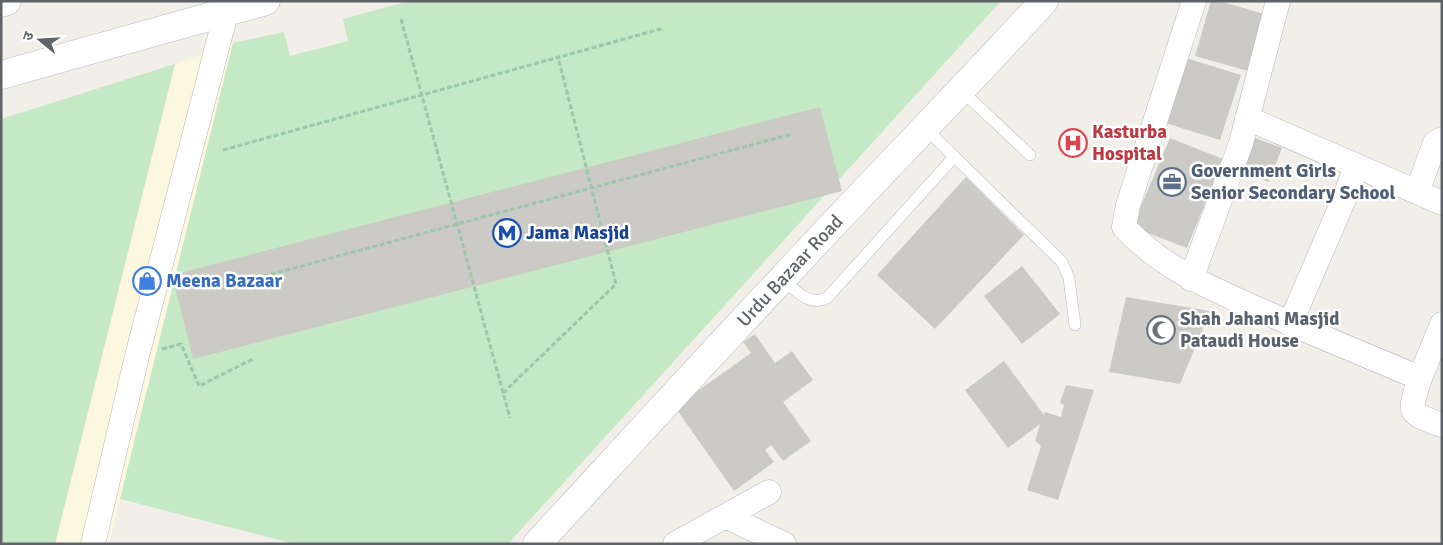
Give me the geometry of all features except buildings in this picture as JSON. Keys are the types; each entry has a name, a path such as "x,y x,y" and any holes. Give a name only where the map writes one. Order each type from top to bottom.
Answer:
{"street":[{"path":"1,3 7,1"},
{"path":"1,75 266,1"},
{"name":"Urdu Bazaar Road","path":"537,544 782,278 962,91 1044,1"},
{"path":"1194,1 1128,205 1124,227 1140,244 1192,279 1290,324 1420,378"},
{"path":"1192,279 1240,143 1278,1"},
{"path":"93,544 137,356 226,13"},
{"path":"1247,118 1442,203"},
{"path":"1417,192 1435,143 1442,139"},
{"path":"1290,324 1344,199 1356,166"},
{"path":"1442,324 1420,378 1412,404 1413,411 1417,416 1442,425"},
{"path":"675,544 769,492"},
{"path":"725,516 784,544"}],"lane":[{"path":"962,91 1030,154"},
{"path":"925,128 1062,262 1069,278 1074,325"},
{"path":"782,278 799,294 811,300 821,301 827,298 954,156"}],"path":[{"path":"400,19 510,418"},
{"path":"223,150 664,28"},
{"path":"503,393 616,284 558,57"},
{"path":"242,282 792,134"},
{"path":"137,356 181,344 199,386 253,359"}],"shaded area":[{"name":"Meena Bazaar","path":"233,43 109,544 55,544 175,64"}],"green space":[{"path":"409,1 1001,1 508,544 295,544 120,499 233,43 284,32 290,56 348,41 343,19"},
{"path":"175,64 55,544 1,544 1,119"}],"place":[{"name":"Kasturba Hospital","path":"1073,143"},
{"name":"Government Girls Senior Secondary School","path":"1172,182"},
{"name":"Jama Masjid","path":"507,233"},
{"name":"Meena Bazaar","path":"147,281"},
{"name":"Shah Jahani Masjid Pataudi House","path":"1161,330"}]}
